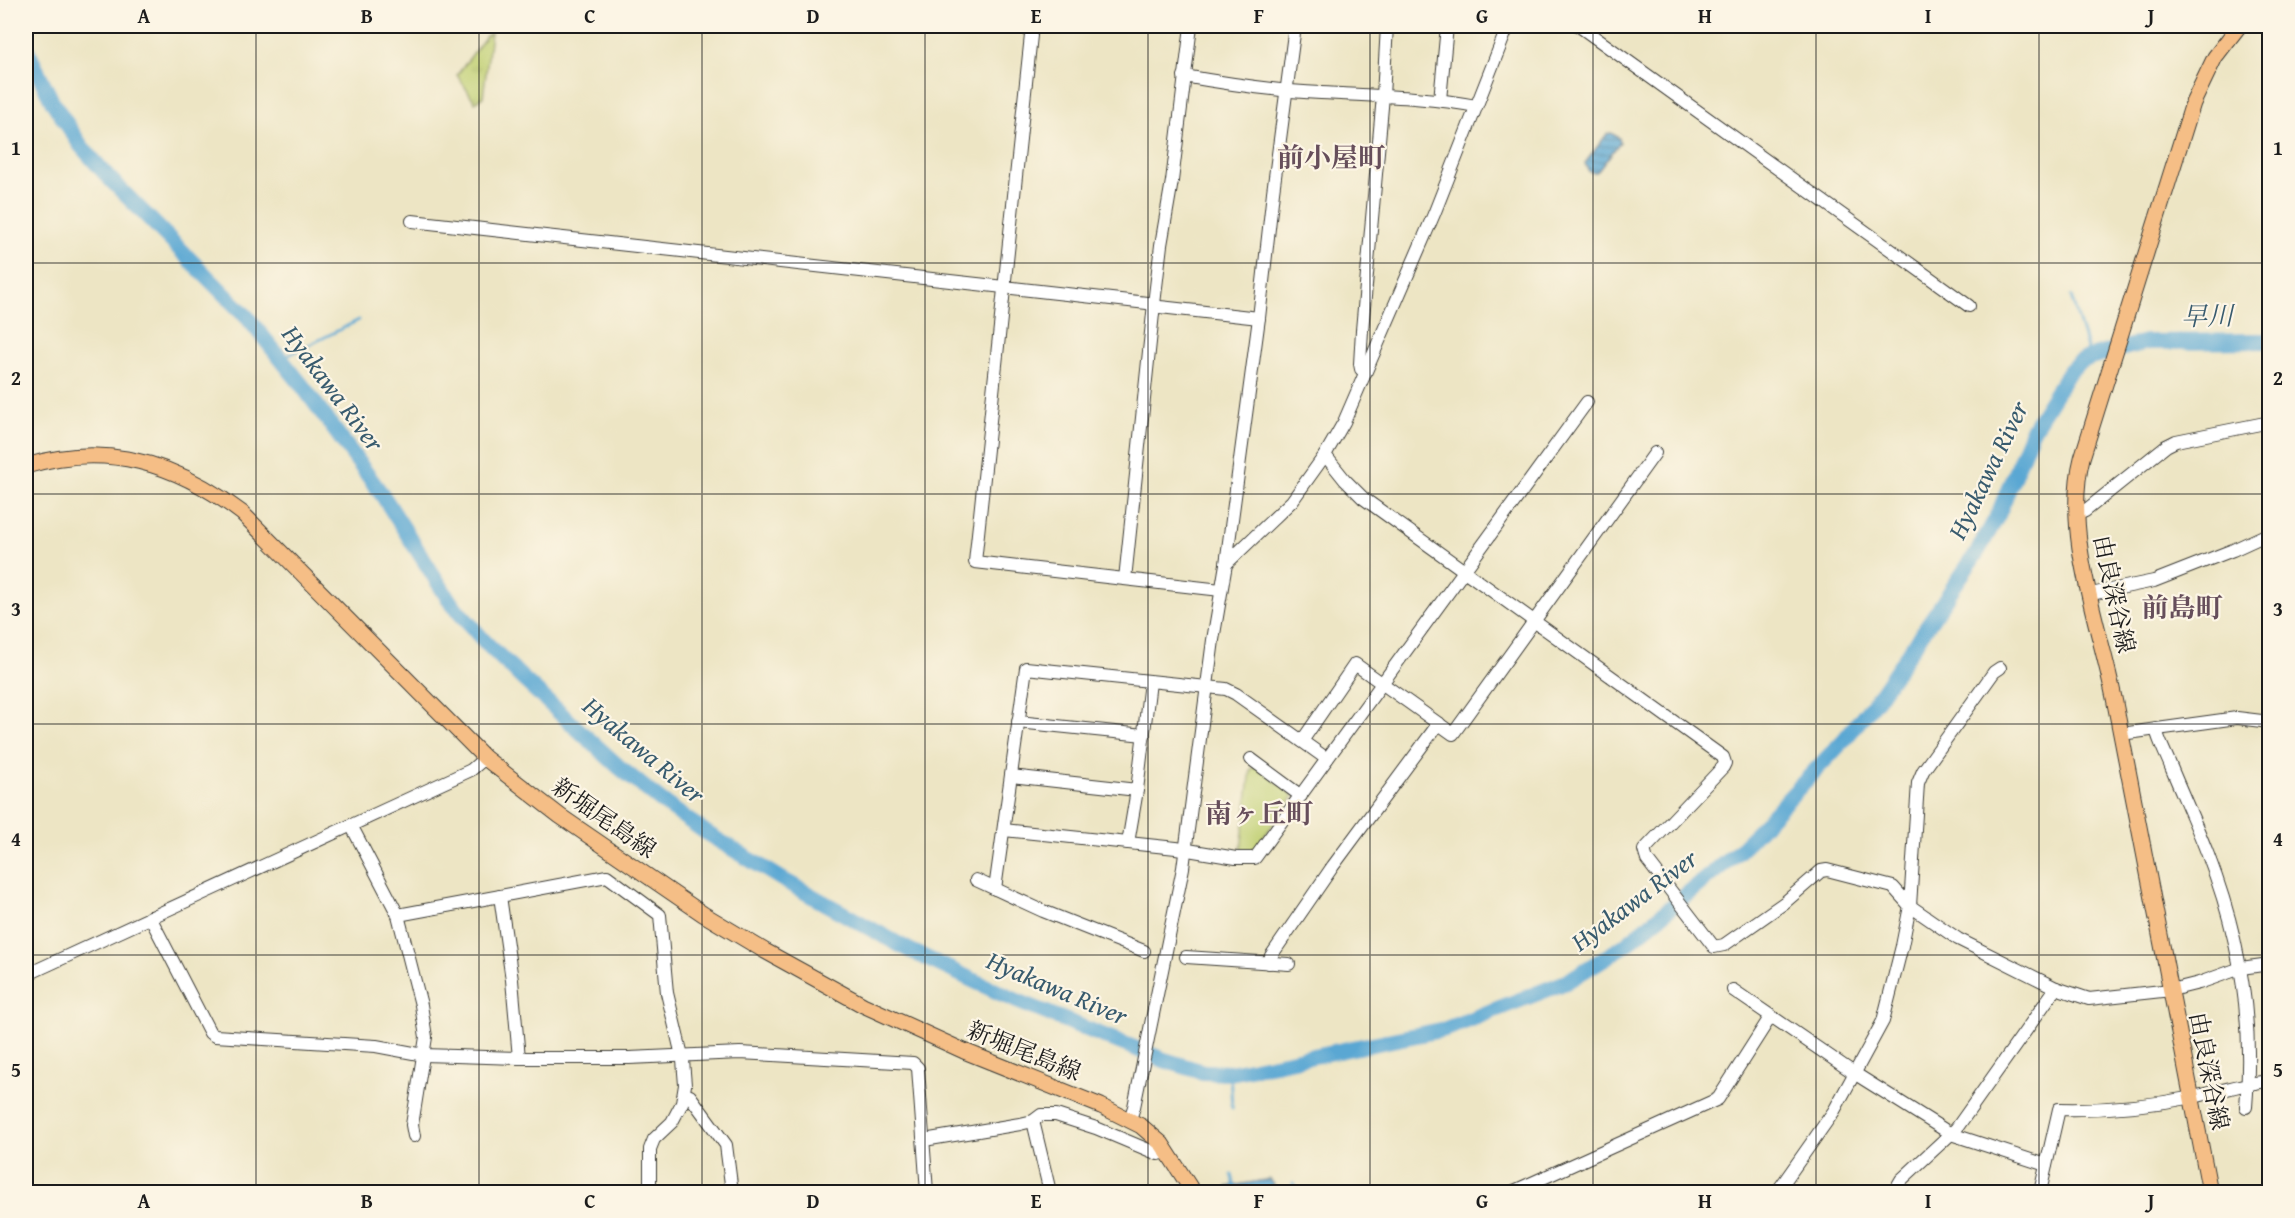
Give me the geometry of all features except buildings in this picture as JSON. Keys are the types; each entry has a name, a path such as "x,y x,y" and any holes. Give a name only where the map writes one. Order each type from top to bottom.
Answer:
{"main road":[{"name":"由良深谷線","path":"2210,1192 2076,515 2079,470 2193,103 2215,57 2239,26"},
{"name":"新堀尾島線","path":"26,466 71,457 110,456 154,464 186,476 216,494 242,513 485,758 560,816 658,884 765,951 863,1005 923,1033 1130,1119 1153,1135 1168,1152 1193,1192"}],"street":[{"path":"1032,26 975,562 1221,590"},
{"path":"1125,579 1161,245 1172,181 1191,26"},
{"path":"1130,1119 1184,868 1213,640 1226,564 1259,318 1295,26"},
{"path":"1365,373 1360,364 1361,341 1387,26"},
{"path":"1440,100 1447,26"},
{"path":"1226,564 1292,501 1325,455 1344,422 1434,214 1508,26"},
{"path":"1579,26 1969,306"},
{"path":"1184,76 1287,91 1440,100 1476,106"},
{"path":"412,221 1154,304 1160,307 1259,318"},
{"path":"1004,830 1128,843 1236,858 1255,858 1587,402"},
{"path":"2076,515 2085,511 2166,446 2176,441 2270,422"},
{"path":"1302,741 1355,664 1453,734 1655,453"},
{"path":"1325,455 1363,498 1723,757 1725,763 1723,767 1644,850 1647,860 1714,947 1724,945 1784,903 1821,871 1835,871 1893,887 1910,906 1958,939 2056,988 2089,999 2171,990 2199,984 2241,968 2270,964"},
{"path":"2091,594 2154,581 2270,533"},
{"path":"995,889 1026,668 1226,689 1327,759"},
{"path":"1777,1192 1834,1111 1883,1021 1910,906 1918,783 1923,771 1994,672 2000,668"},
{"path":"1128,843 1150,682"},
{"path":"2121,734 2237,718 2270,722"},
{"path":"1018,722 1143,735"},
{"path":"1269,963 1271,956 1333,867 1438,723"},
{"path":"2156,729 2209,856 2222,894 2241,968 2246,1011 2248,1084 2246,1107"},
{"path":"26,975 471,770 485,758"},
{"path":"1251,759 1301,796"},
{"path":"1011,776 1137,790"},
{"path":"351,825 398,915 421,1005 426,1038 412,1125 414,1136"},
{"path":"398,915 607,876 660,915 667,993 681,1055 685,1094 672,1122 654,1139 650,1149 650,1192"},
{"path":"976,880 1042,911 1144,951"},
{"path":"500,897 512,980 519,1058"},
{"path":"150,917 210,1033 215,1036 376,1046 424,1055 629,1058 740,1053 913,1063 918,1068 927,1192"},
{"path":"1186,957 1289,964"},
{"path":"1894,1192 1901,1180 1951,1134 2056,988"},
{"path":"1732,990 1854,1073 1951,1134 2046,1165"},
{"path":"1512,1192 1718,1099 1771,1016"},
{"path":"2040,1192 2059,1109 2107,1109 2191,1097 2270,1081"},
{"path":"685,1094 690,1096 726,1145 732,1192"},
{"path":"924,1140 1033,1121 1041,1115 1056,1114 1158,1154 1168,1152"},
{"path":"1033,1121 1050,1192"}],"green space":[{"path":"491,33 483,97 475,102 457,75 486,36"},
{"path":"1257,766 1294,796 1252,853 1243,852 1241,849 1251,769"}],"water":[{"path":"1611,133 1619,138 1620,142 1598,171 1594,173 1588,171 1585,163 1607,134"},
{"path":"1270,1179 1274,1185 1257,1192 1229,1191 1227,1187"}],"waterway":[{"name":"Hyakawa River","path":"26,48 52,101 81,146 111,180 247,317 301,384 383,496 451,603 485,642 619,767 661,801 708,834 785,881 909,950 1017,1001 1164,1060 1203,1072 1230,1073 1446,1029 1566,982 1624,946 1738,852 1844,740 1877,699 1976,554 1998,515 2032,431 2068,373 2078,363 2090,357 2146,342 2270,341"},
{"path":"2071,296 2090,357"},
{"path":"281,359 359,320"},
{"path":"1230,1073 1232,1108"},
{"path":"1232,1175 1235,1188 1240,1192"},
{"path":"1293,1183 1298,1192"}],"district":[{"name":"前小屋町","path":"1331,158"},
{"name":"前島町","path":"2182,608"},
{"name":"南ヶ丘町","path":"1259,814"}],"water label":[{"name":"早川","path":"2207,316"}]}
